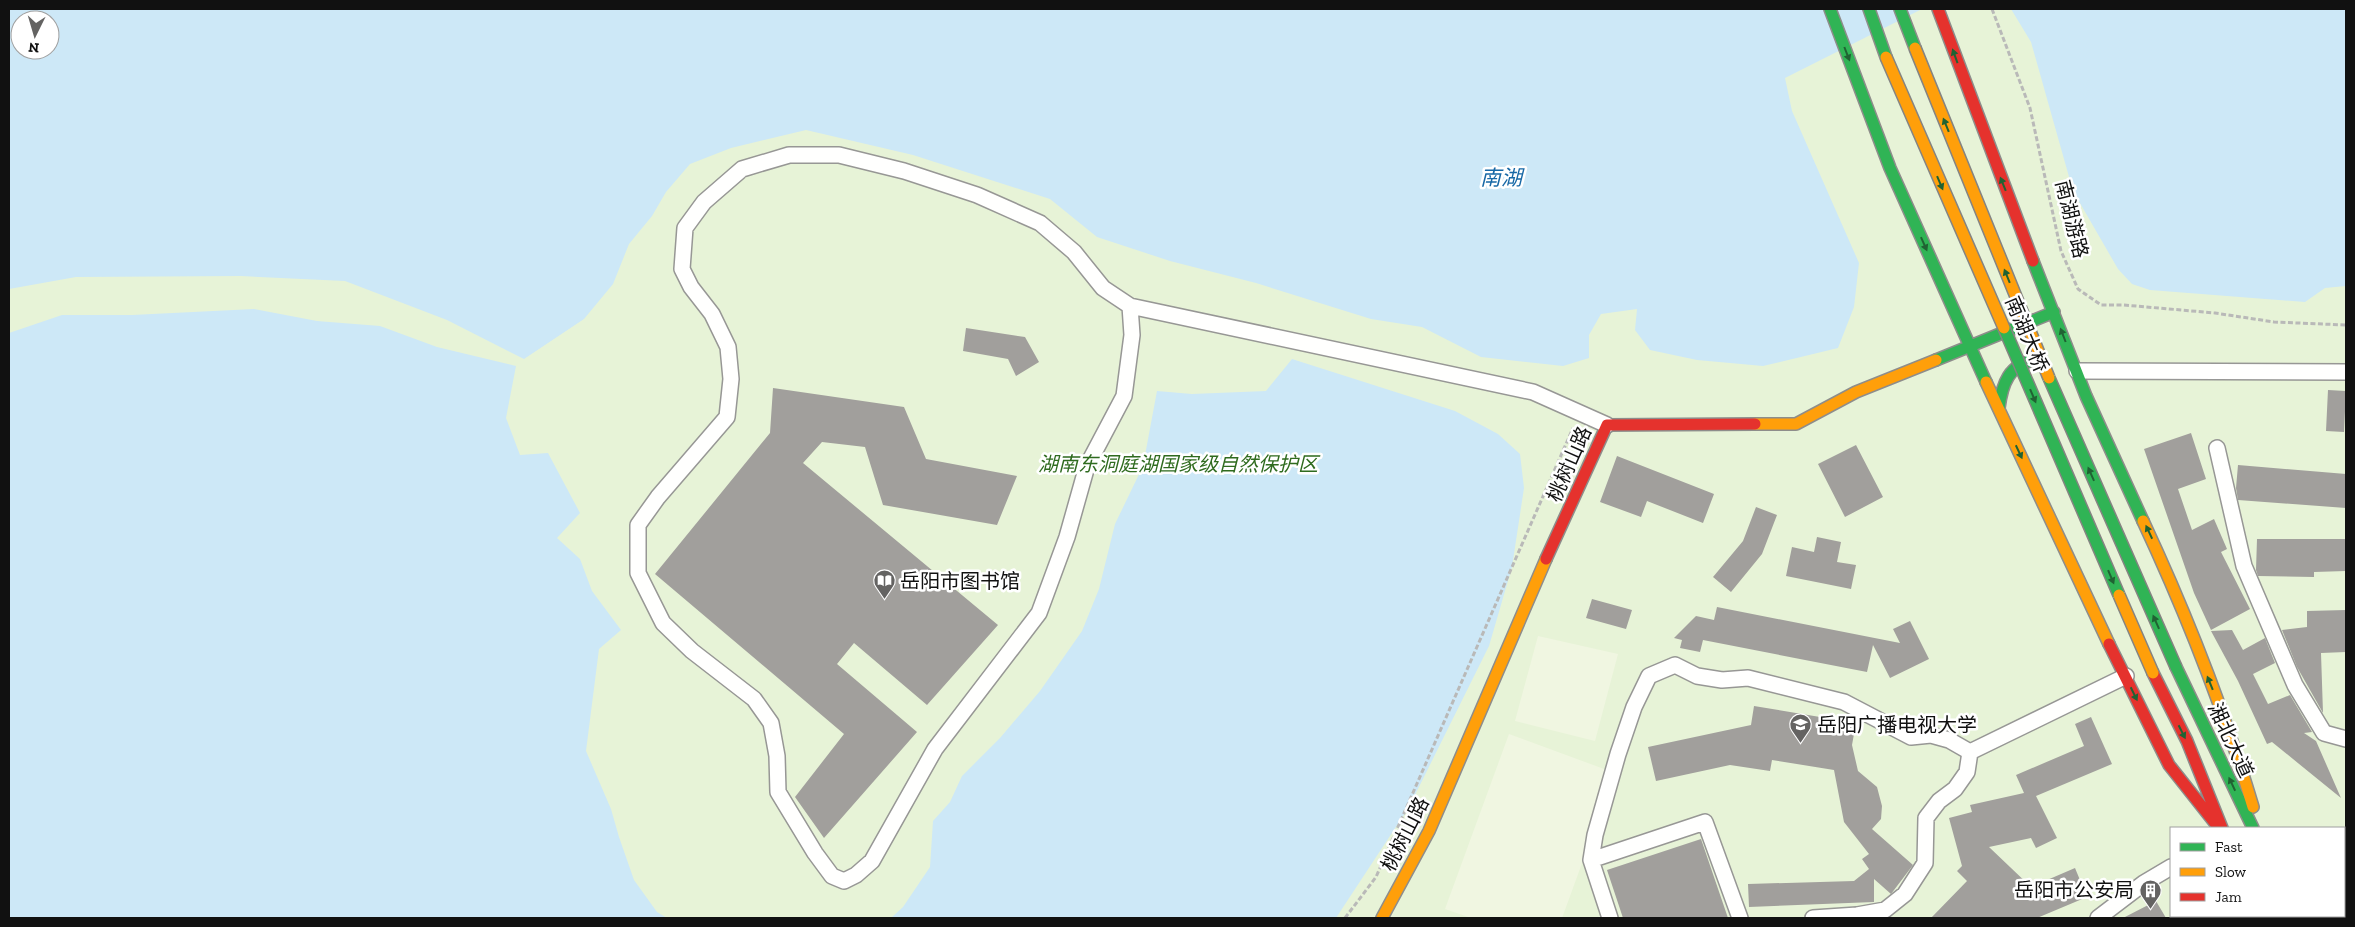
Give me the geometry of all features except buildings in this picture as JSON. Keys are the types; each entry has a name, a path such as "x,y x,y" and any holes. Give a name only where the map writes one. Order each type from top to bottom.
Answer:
{"main road":[{"path":"1830,9 1890,168 1970,347 2126,676 2169,765 2220,827"},
{"name":"南湖大桥","path":"1869,9 1886,58 2153,673"},
{"name":"南湖大桥","path":"1900,9 2049,379 2176,667"},
{"path":"1938,9 1984,135 2077,371 2160,557 2234,744 2259,827"},
{"name":"桃树山路","path":"1384,917 1429,831 1535,583 1607,425 1796,424 1856,392 2054,312"},
{"path":"1999,408 2001,389 2008,373 2026,360 2050,359 2077,371"},
{"name":"湘北大道","path":"2176,667 2253,827"},
{"name":"湘北大道","path":"2153,673 2187,741 2221,827"}],"street":[{"path":"1130,306 1132,335 1124,396 1087,466 1067,536 1039,613 935,749 872,861 856,875 844,881 832,876 815,853 778,792 777,756 771,723 754,699 692,651 663,623 638,573 638,525 658,497 726,417 732,379 728,346 712,314 691,287 682,269 684,228 704,202 742,169 789,155 839,155 904,171 977,195 1040,223 1074,252 1104,288 1130,306 1533,392 1607,425"},
{"path":"2077,371 2346,372"},
{"path":"2217,448 2244,566 2295,685 2324,733 2346,739"},
{"path":"1610,918 1591,860 1595,836 1634,707 1649,676 1674,665 1697,676 1722,680 1748,678 1844,702 1911,738 1931,735 1949,740 1970,752"},
{"path":"1970,752 2126,676"},
{"path":"1813,918 1857,915 1884,910 1905,894 1925,863 1926,818 1939,801 1955,790 1968,772 1970,752"},
{"path":"1591,860 1705,822 1740,918"},
{"path":"2098,918 2144,883 2170,867"}],"path":[{"name":"南湖游路","path":"1992,9 2030,108 2061,250 2078,289 2102,305 2196,311 2274,322 2346,325"},
{"path":"1345,918 1376,877 1579,413"}],"green space":[{"name":"湖南东洞庭湖国家级自然保护区","path":"9,9 2346,9 2346,918 9,918"},
{"path":"1538,636 1618,654 1595,741 1515,721"},
{"path":"1509,734 1615,773 1562,918 1471,918 1445,909"}],"water":[{"name":"南湖","path":"9,9 1922,9 1785,78 1792,111 1859,263 1854,307 1838,348 1763,366 1697,360 1650,350 1635,330 1637,309 1601,314 1589,335 1589,358 1563,366 1481,357 1422,327 1371,319 1256,283 1170,261 1097,237 1050,199 913,155 806,130 731,148 690,164 666,192 652,216 629,244 613,284 584,319 524,359 447,320 345,281 241,276 76,277 9,289"},
{"path":"2011,9 2346,9 2346,286 2325,288 2305,302 2150,290 2132,284 2118,269 2073,191 2031,42"},
{"path":"254,309 317,321 380,326 437,347 516,366 506,418 520,455 548,453 580,513 557,538 580,559 592,591 621,630 599,649 586,751 611,809 634,880 657,912 667,918 9,918 9,333 62,315 132,315"},
{"path":"1292,359 1455,411 1498,434 1520,454 1524,488 1512,567 1489,646 1409,807 1336,918 891,918 903,907 930,867 933,821 950,802 962,776 1000,738 1040,691 1082,631 1099,589 1115,524 1143,466 1157,391 1192,394 1266,391"}],"traffic: fast":[{"path":"1830,9 1890,168 1986,382"},
{"path":"1869,9 1886,57"},
{"path":"1900,9 1915,48"},
{"path":"2033,261 2086,396 2143,521"},
{"path":"1936,360 2054,312"},
{"path":"2004,328 2119,595"},
{"path":"1999,408 2002,391 2008,376 2019,366 2035,360"},
{"path":"2049,378 2176,667"},
{"path":"2176,667 2253,827"}],"traffic: slow":[{"path":"1915,48 2049,378"},
{"path":"1886,57 2004,328"},
{"path":"1755,424 1796,424 1856,392 1936,360"},
{"path":"1986,382 2109,644"},
{"path":"2143,521 2203,662 2230,734 2253,807"},
{"path":"1382,918 1429,831 1546,559"},
{"path":"2119,595 2153,673"}],"traffic: jam":[{"path":"1938,9 2033,261"},
{"path":"1546,559 1607,425 1755,424"},
{"path":"2109,644 2169,765 2215,823"},
{"path":"2153,673 2187,741 2222,827"}],"place":[{"name":"岳阳市图书馆","path":"884,600"},
{"name":"岳阳广播电视大学","path":"1801,744"},
{"name":"岳阳市公安局","path":"2150,909"}]}
